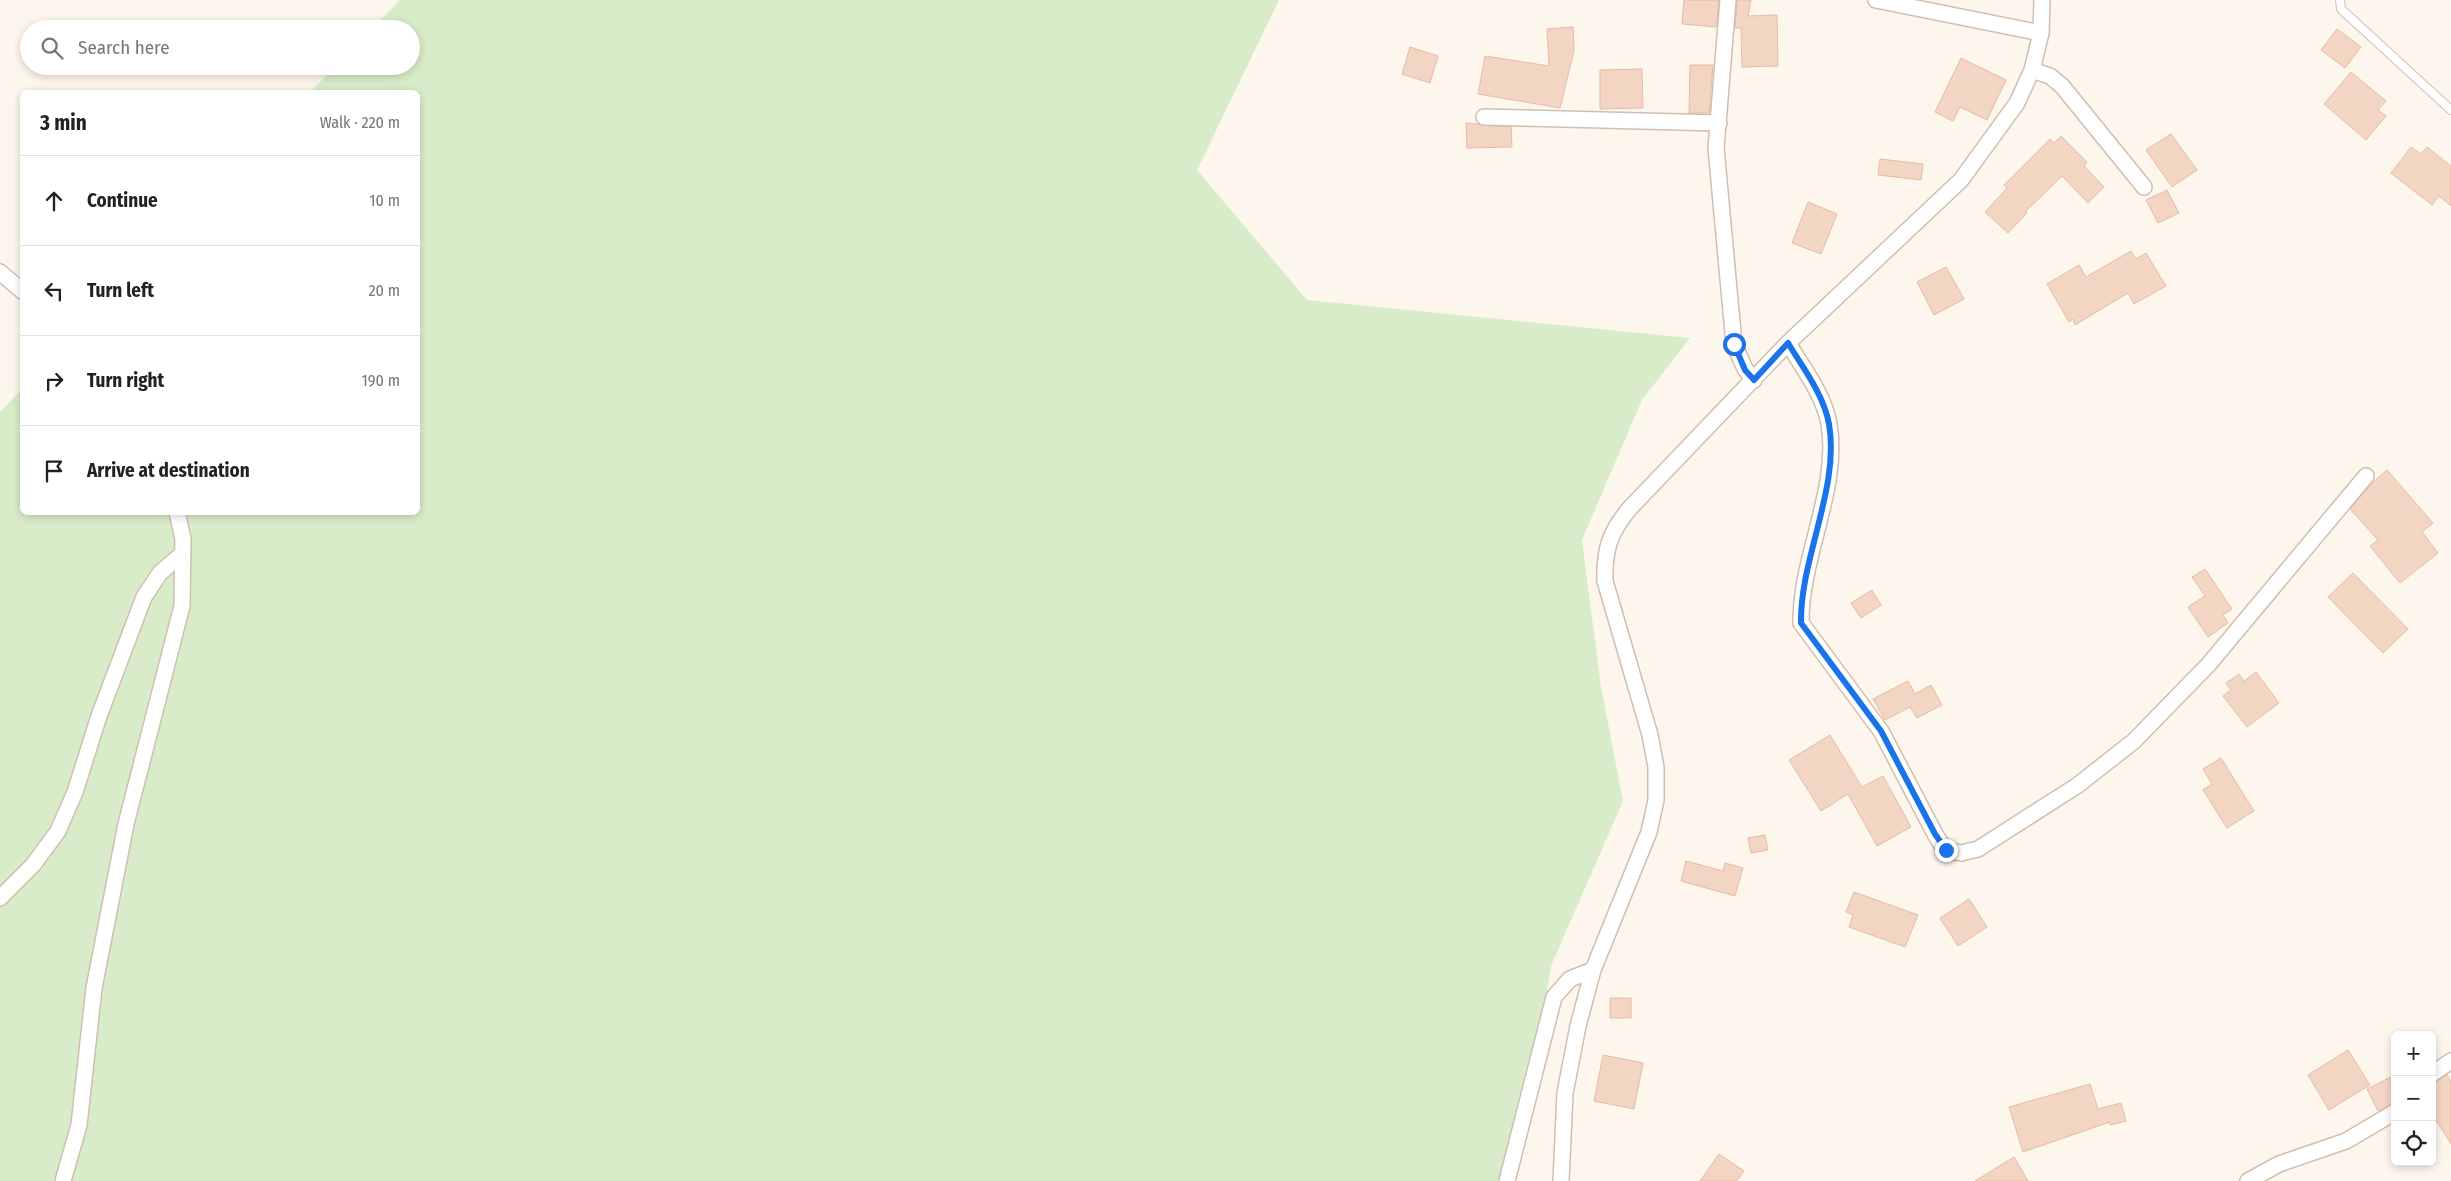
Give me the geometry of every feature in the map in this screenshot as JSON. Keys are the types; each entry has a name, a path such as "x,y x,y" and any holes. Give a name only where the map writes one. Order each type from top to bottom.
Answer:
{"street":[{"path":"1728,0 1716,148 1734,344 1745,370 1754,380"},
{"path":"1876,0 2041,33"},
{"path":"1561,1181 1565,1093 1578,1026 1593,970 1649,832 1656,800 1656,767 1650,734 1604,581 1604,561 1608,541 1617,522 1788,343 1961,180 2017,103 2032,70 2041,33 2042,0"},
{"path":"2032,70 2050,76 2062,86 2144,187"},
{"path":"1484,117 1719,122"},
{"path":"0,272 20,289"},
{"path":"1788,343 1816,390 1829,424 1830,473 1800,600 1801,623 1881,731 1935,834 1946,850 1960,853 1978,849 2078,785 2134,741 2209,664 2366,476"},
{"path":"63,1181 79,1125 94,988 126,824 182,606 183,539 178,515"},
{"path":"0,898 33,865 58,831 76,792 99,716 144,598 160,573 182,554"},
{"path":"1507,1181 1554,997 1570,979 1593,970"},
{"path":"2436,1071 2451,1061"},
{"path":"2248,1181 2279,1164 2346,1141 2391,1114"}],"lane":[{"path":"2340,0 2341,9 2451,110"}],"green space":[{"path":"400,0 1279,0 1197,170 1307,300 1690,338 1642,400 1582,540 1601,687 1623,801 1551,966 1537,1057 1506,1181 0,1181 0,412 20,391 20,515 420,515 420,90 312,90 327,75 420,75 420,20 381,20"}],"building":[{"path":"1684,0 1719,0 1716,27 1682,24"},
{"path":"1737,0 1751,0 1748,16 1777,15 1778,66 1742,67 1741,28 1735,28"},
{"path":"1573,27 1574,51 1560,108 1478,94 1485,56 1549,66 1547,29"},
{"path":"2337,29 2361,47 2345,68 2321,50"},
{"path":"1410,47 1438,56 1430,83 1402,74"},
{"path":"1961,58 2006,80 1987,120 1960,107 1953,121 1935,112"},
{"path":"1690,65 1713,65 1709,113 1689,113"},
{"path":"1642,69 1643,108 1600,109 1600,70"},
{"path":"2351,72 2386,101 2378,110 2386,116 2366,140 2324,104"},
{"path":"1466,123 1511,127 1512,147 1467,148"},
{"path":"2171,134 2197,170 2172,187 2146,150"},
{"path":"2061,136 2087,162 2084,166 2104,187 2088,203 2062,176 2025,212 2027,213 2008,233 1985,212 2007,188 2004,185 2050,139 2054,143"},
{"path":"2411,147 2421,154 2427,147 2451,166 2451,206 2439,196 2432,205 2391,173"},
{"path":"1880,159 1923,164 1921,180 1878,175"},
{"path":"2167,190 2179,213 2158,223 2146,200"},
{"path":"1808,202 1837,214 1821,254 1792,243"},
{"path":"2131,251 2136,259 2146,253 2166,286 2134,304 2128,293 2075,325 2073,319 2069,322 2047,284 2079,265 2086,277"},
{"path":"1946,267 1964,299 1934,315 1917,282"},
{"path":"2387,470 2433,523 2422,532 2438,553 2400,583 2370,546 2378,540 2350,509 2372,483"},
{"path":"2205,569 2232,609 2223,615 2228,623 2208,637 2188,607 2205,596 2192,577"},
{"path":"2353,573 2408,629 2383,653 2328,597"},
{"path":"1872,590 1881,605 1861,618 1851,603"},
{"path":"2256,672 2279,703 2247,727 2223,696 2231,690 2226,683 2239,674 2244,681"},
{"path":"1908,681 1915,694 1931,685 1942,705 1917,718 1910,707 1885,720 1873,699"},
{"path":"1830,735 1862,787 1883,776 1911,827 1877,846 1848,794 1821,811 1789,760"},
{"path":"2221,758 2254,811 2227,828 2203,790 2212,784 2203,769"},
{"path":"1765,835 1768,850 1751,853 1748,838"},
{"path":"1686,861 1723,871 1725,863 1743,868 1735,896 1681,881"},
{"path":"1854,892 1918,915 1905,947 1849,927 1853,915 1846,912"},
{"path":"1969,899 1987,927 1958,946 1940,918"},
{"path":"1610,998 1631,998 1631,1018 1610,1018"},
{"path":"2348,1050 2370,1085 2329,1110 2308,1075"},
{"path":"1603,1055 1643,1063 1634,1109 1594,1101"},
{"path":"2447,1075 2451,1081 2451,1144 2436,1120 2436,1081"},
{"path":"2391,1077 2391,1105 2378,1111 2367,1089"},
{"path":"2090,1084 2098,1109 2121,1103 2126,1121 2110,1125 2110,1122 2023,1152 2009,1107"},
{"path":"1719,1154 1744,1171 1737,1181 1700,1181"},
{"path":"2014,1157 2028,1181 1975,1181"}],"route":[{"path":"1734,344 1745,370 1754,380 1788,343 1816,390 1829,424 1830,473 1800,600 1801,623 1881,731 1935,834 1946,850"}]}
